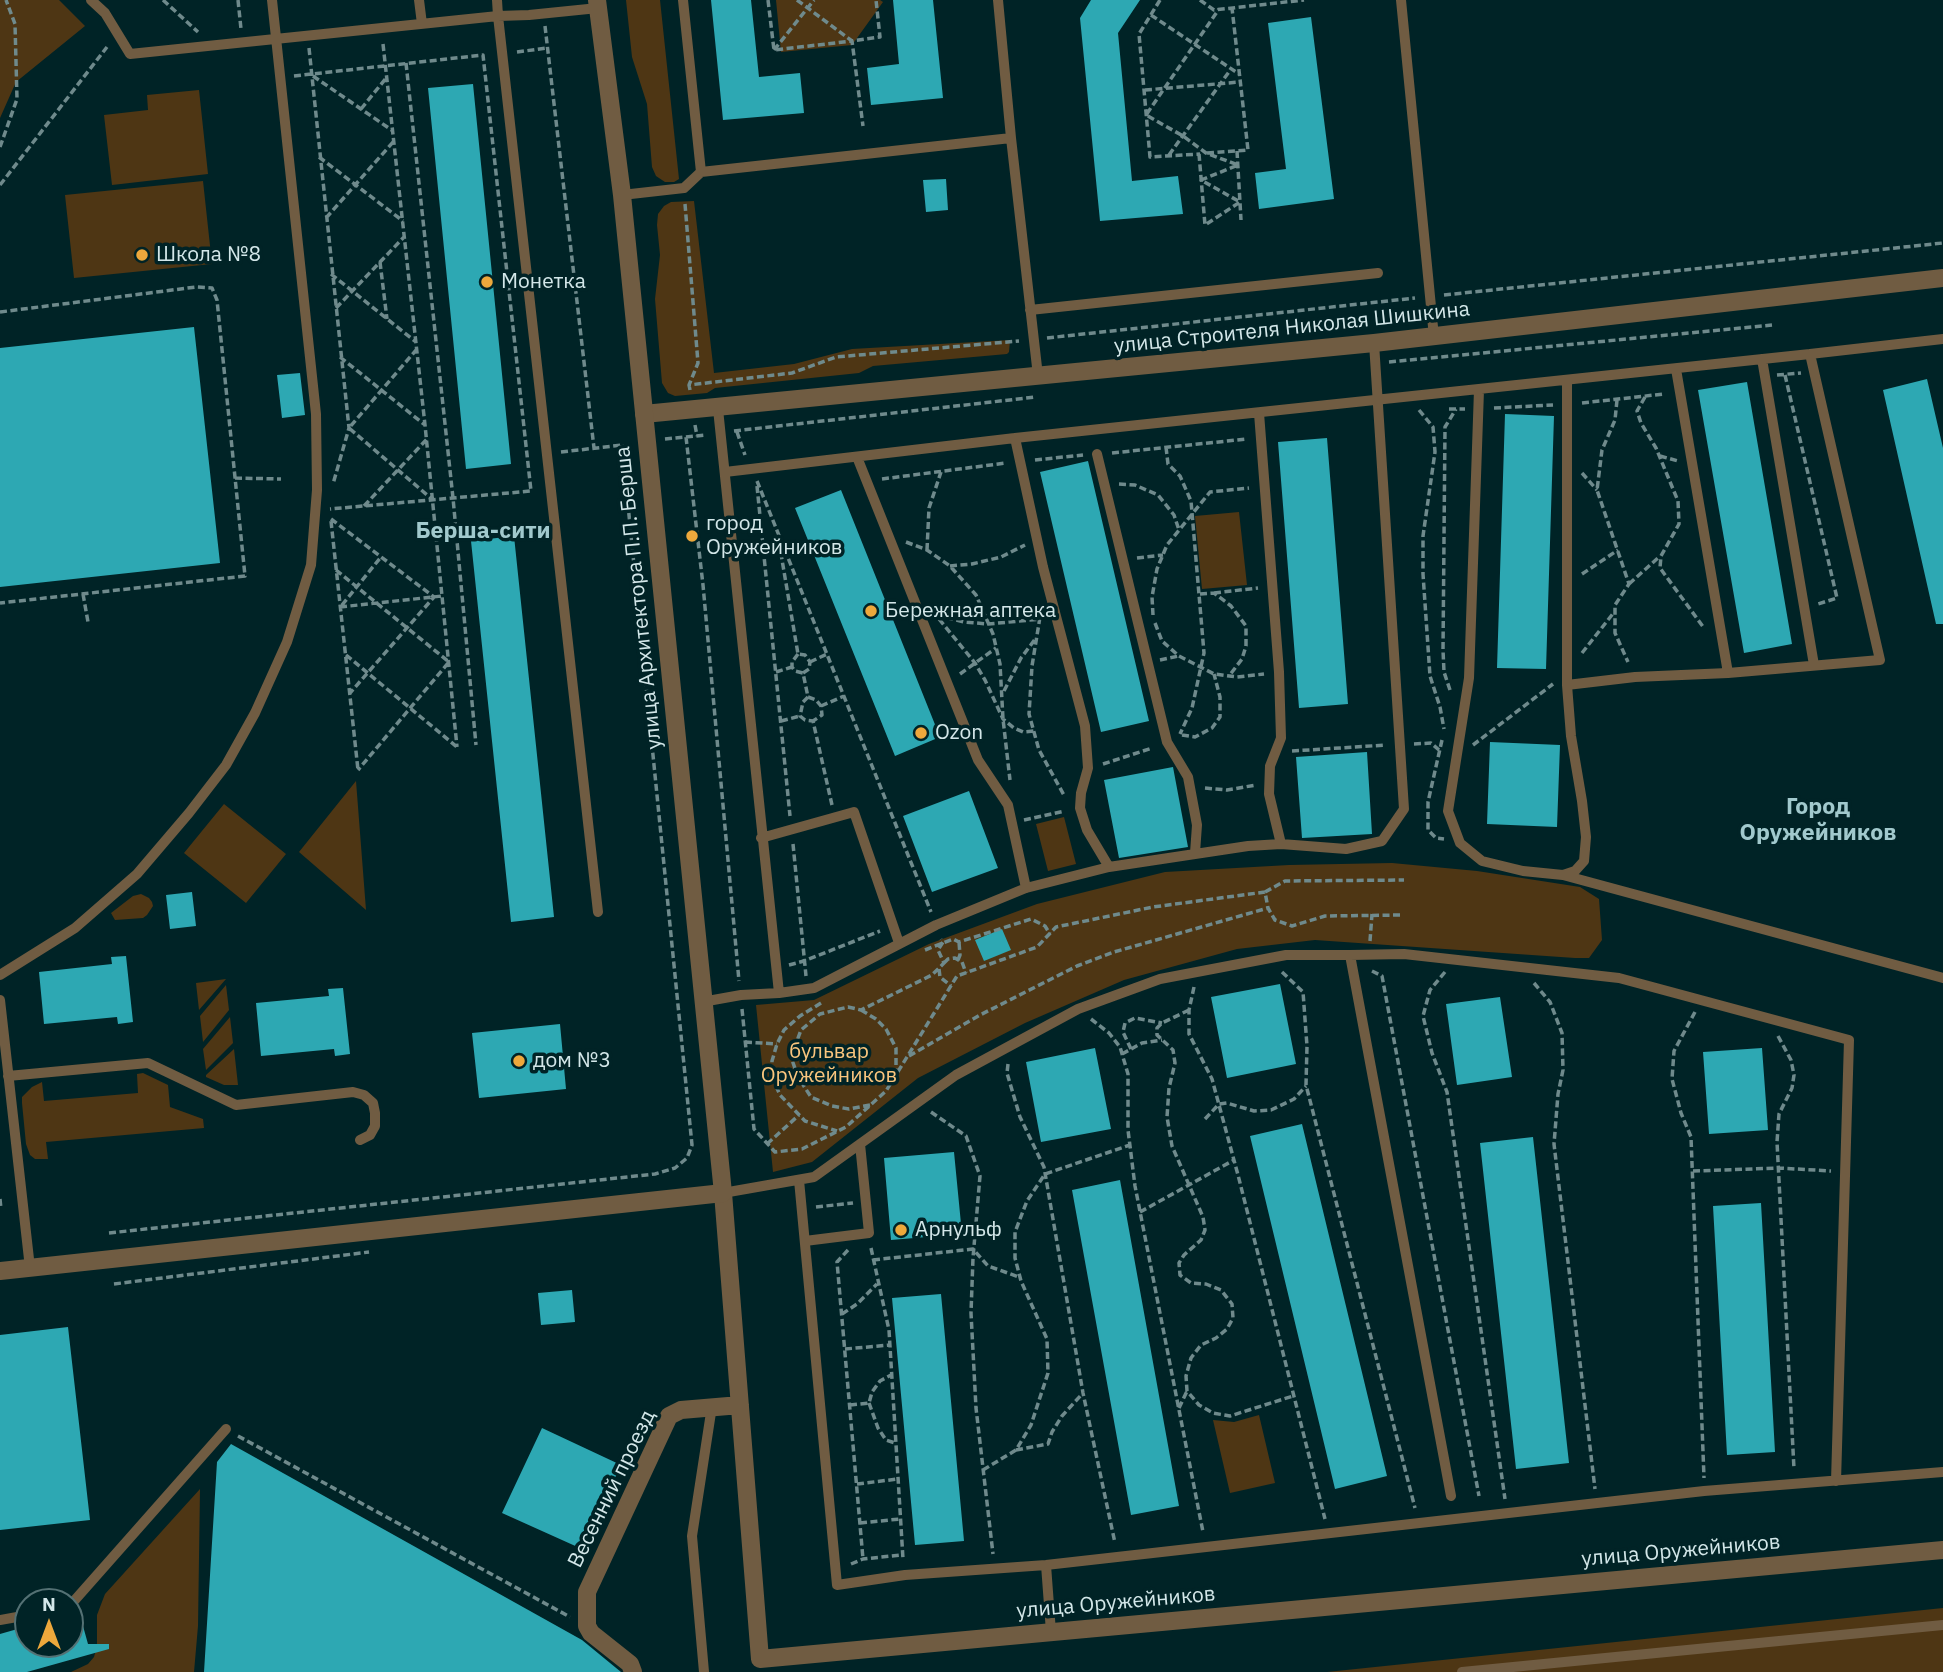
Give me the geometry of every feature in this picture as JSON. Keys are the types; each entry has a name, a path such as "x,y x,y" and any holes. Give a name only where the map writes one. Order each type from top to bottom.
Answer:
{"street":[{"name":"улица Архитектора П.П. Берша","path":"598,4 622,195 723,1192"},
{"name":"улица Строителя Николая Шишкина","path":"644,414 718,409 1434,337 1943,278"},
{"path":"0,1271 723,1192"},
{"name":"улица Оружейников","path":"723,1192 762,1666 1051,1632 1943,1550"},
{"name":"Весенний проезд","path":"587,1626 587,1592 669,1416 681,1410 740,1405"},
{"path":"587,1626 591,1633 630,1664 633,1672"}],"lane":[{"path":"91,0 105,13 130,54 498,16 543,14 598,4"},
{"path":"0,975 75,928 137,874 226,765 255,713 287,642 311,565 317,491 316,414 272,0"},
{"path":"419,0 422,24"},
{"path":"497,0 598,912"},
{"path":"683,0 701,172"},
{"path":"998,0 1038,376"},
{"path":"1401,0 1434,337"},
{"path":"622,195 684,188 701,172 1011,138"},
{"path":"1030,310 1378,273"},
{"path":"725,472 1015,438 1943,339"},
{"path":"702,1002 741,995 814,988 936,925 1026,888 1109,867 1248,846 1281,844 1346,849 1382,841 1404,809 1374,343"},
{"path":"1567,685 1635,677 1728,673 1880,660 1810,354"},
{"path":"1762,359 1814,665"},
{"path":"1676,369 1728,673"},
{"path":"1563,875 1575,871 1584,861 1586,837 1571,736 1567,685 1567,380"},
{"path":"1479,390 1469,678 1448,811 1460,843 1482,861 1523,871 1563,875 1943,978"},
{"path":"718,409 779,993"},
{"path":"1259,413 1279,672 1281,738 1270,765 1269,794 1281,844"},
{"path":"1015,438 1056,617 1085,726 1088,768 1076,808 1109,867"},
{"path":"1097,454 1167,743 1188,776 1197,825 1195,853"},
{"path":"857,457 978,760 1008,805 1026,888"},
{"path":"761,838 853,812 899,943"},
{"path":"723,1192 814,1178 957,1075 1078,1009 1160,979 1286,955 1404,954 1619,978 1849,1040 1836,1481"},
{"path":"1350,955 1451,1496"},
{"path":"0,1000 30,1268"},
{"path":"9,1076 148,1063 236,1105 353,1092 364,1095 373,1103 375,1113 370,1135 360,1140"},
{"path":"805,1241 869,1233 860,1144"},
{"path":"799,1181 837,1585 905,1575 1046,1565 1704,1491 1943,1472"},
{"path":"704,1672 692,1536 712,1406"},
{"path":"84,1590 226,1429"},
{"path":"1046,1565 1051,1632"},
{"path":"1462,1672 1943,1625"}],"path":[{"path":"0,147 17,99 15,24 6,0"},
{"path":"163,0 199,33"},
{"path":"237,0 243,42"},
{"path":"768,0 774,50"},
{"path":"797,0 852,41 863,126"},
{"path":"774,50 814,0"},
{"path":"774,50 880,37 876,0"},
{"path":"1160,0 1139,34 1150,157 1248,150 1232,8"},
{"path":"1200,0 1214,10 1304,0"},
{"path":"1252,0 1253,6"},
{"path":"1146,115 1219,9"},
{"path":"543,14 594,448"},
{"path":"1151,15 1239,74"},
{"path":"346,655 457,747 427,439 382,28"},
{"path":"0,185 118,35"},
{"path":"308,36 349,428 333,486"},
{"path":"279,78 483,55 531,491 330,509"},
{"path":"406,64 453,498 476,745"},
{"path":"1169,156 1231,69"},
{"path":"311,75 393,132"},
{"path":"361,109 387,77"},
{"path":"1144,90 1240,82"},
{"path":"1146,115 1206,153 1238,165"},
{"path":"326,218 394,141"},
{"path":"1237,151 1241,220"},
{"path":"1199,154 1205,225 1240,202"},
{"path":"319,157 403,221"},
{"path":"1202,180 1238,165"},
{"path":"1202,180 1240,202"},
{"path":"684,188 698,363 689,385 697,436"},
{"path":"335,310 405,236"},
{"path":"689,385 792,373 836,357 1034,340 1943,243"},
{"path":"380,262 387,318"},
{"path":"331,274 416,342"},
{"path":"0,312 196,287 212,288 217,300 245,576 0,603"},
{"path":"1376,364 1772,325"},
{"path":"349,428 417,349"},
{"path":"340,357 425,425"},
{"path":"1765,375 1813,371"},
{"path":"1785,375 1837,598 1818,603 1820,615"},
{"path":"1567,404 1680,392"},
{"path":"527,455 1041,396"},
{"path":"1635,677 1615,633 1615,605 1629,584 1661,556 1679,523 1678,501 1637,411 1645,397"},
{"path":"1617,400 1615,420 1602,450 1597,490 1629,584"},
{"path":"1452,693 1443,661 1447,455 1445,427 1456,409"},
{"path":"1419,410 1433,427 1435,452 1423,536 1423,574 1430,676 1444,726 1428,802 1428,830 1436,838 1445,839 1457,834"},
{"path":"349,428 433,500"},
{"path":"686,437 703,585 754,1129 775,1152 802,1149 846,1127 886,1091 957,976 1037,947 1056,928 1153,907 1265,892 1285,881 1404,880"},
{"path":"866,481 1261,437"},
{"path":"364,506 427,439"},
{"path":"109,1233 655,1174 675,1168 687,1158 692,1145 622,445"},
{"path":"1088,768 1177,739 1192,708 1204,653 1191,502 1180,476 1168,464 1166,447"},
{"path":"927,550 929,509 941,472"},
{"path":"235,478 281,479"},
{"path":"757,481 807,989"},
{"path":"1105,488 1119,484 1135,485 1158,495 1174,515 1179,530"},
{"path":"1265,484 1210,492 1204,496 1192,516 1167,545 1157,569 1152,597 1153,618 1162,641 1179,656 1214,674 1237,677 1279,672"},
{"path":"330,498 327,509 330,509 358,770 449,662"},
{"path":"331,519 434,597"},
{"path":"778,532 798,654 792,667 803,673 809,669 810,662 805,655 798,654"},
{"path":"888,534 927,550 950,566 976,595 1000,664 1010,787"},
{"path":"950,566 1000,557 1019,550 1037,537"},
{"path":"1567,585 1618,550"},
{"path":"1123,561 1163,555"},
{"path":"340,607 381,556"},
{"path":"1661,556 1660,568 1705,629 1708,638"},
{"path":"336,570 449,662"},
{"path":"1199,594 1273,588"},
{"path":"1214,593 1231,606 1247,626 1244,653 1229,676"},
{"path":"83,594 88,622"},
{"path":"340,607 442,596"},
{"path":"350,693 434,597"},
{"path":"1018,812 1021,821 1076,808 1062,793 1039,750 1029,714 1040,609"},
{"path":"1275,752 1432,744 1440,751 1457,757 1546,691 1567,672 1615,611"},
{"path":"1034,732 1023,732 1003,719 975,663 936,615 964,622 988,624 1056,617"},
{"path":"1003,693 1021,658 1037,637"},
{"path":"947,683 996,648"},
{"path":"810,662 827,654"},
{"path":"776,672 792,667"},
{"path":"803,673 808,697"},
{"path":"1180,734 1195,737 1212,729 1220,718 1220,697 1214,674"},
{"path":"821,706 844,696"},
{"path":"808,697 821,706 822,715 813,722"},
{"path":"800,716 803,702 808,697"},
{"path":"781,721 800,716 813,722"},
{"path":"813,722 835,817"},
{"path":"1189,784 1227,790 1269,782"},
{"path":"1265,892 1268,908 1275,920 1292,926 1325,916 1401,915"},
{"path":"907,1057 980,1015 1077,966 1114,952 1268,908"},
{"path":"1371,914 1369,969 1382,976 1479,1496"},
{"path":"959,943 1031,919 1045,926 1050,934"},
{"path":"776,967 804,961 893,925"},
{"path":"918,953 953,939 959,943"},
{"path":"958,960 959,943"},
{"path":"1268,958 1303,992 1307,1046 1306,1085 1418,1522"},
{"path":"943,963 948,959 958,960 962,962 966,972"},
{"path":"1456,960 1430,990 1423,1016 1432,1053 1447,1092 1507,1513"},
{"path":"1522,967 1550,1002 1562,1033 1563,1070 1554,1144 1596,1503"},
{"path":"938,968 940,977 951,986"},
{"path":"1198,971 1189,1010 1189,1034 1212,1079 1219,1104 1328,1532"},
{"path":"1701,1000 1674,1051 1672,1079 1681,1113 1692,1138 1704,1491"},
{"path":"824,1001 784,1030 772,1061 772,1077 780,1095 806,1121 837,1131"},
{"path":"1078,1009 1109,1033 1122,1054 1128,1074 1130,1145 1140,1212 1206,1546"},
{"path":"861,1010 876,1018 886,1029 896,1048 896,1075"},
{"path":"1178,1409 1187,1391 1186,1376 1191,1358 1201,1345 1227,1329 1233,1318 1232,1304 1221,1290 1206,1284 1191,1283 1180,1275 1179,1263 1200,1240 1205,1230 1203,1217 1172,1146 1167,1117 1169,1088 1175,1063 1173,1050 1157,1035 1157,1028 1189,1010"},
{"path":"1130,1049 1123,1032 1125,1023 1135,1018 1162,1023"},
{"path":"1768,1019 1791,1060 1794,1075 1792,1088 1779,1114 1777,1142 1795,1484"},
{"path":"1122,1054 1142,1043 1162,1040"},
{"path":"745,1042 777,1044"},
{"path":"1011,1045 1007,1073 1020,1117 1045,1174 1083,1394 1118,1557"},
{"path":"1205,1119 1219,1104 1227,1103 1254,1111 1271,1110 1294,1099 1306,1085"},
{"path":"918,1103 966,1136 979,1176 971,1313 976,1408 993,1558"},
{"path":"767,1144 799,1115"},
{"path":"1016,1450 1031,1424 1048,1373 1047,1339 1020,1278 1015,1258 1015,1232 1027,1201 1045,1174 1130,1145"},
{"path":"1140,1212 1234,1160"},
{"path":"1693,1171 1779,1168 1845,1172"},
{"path":"0,1199 1,1209"},
{"path":"802,1208 866,1202"},
{"path":"869,1233 889,1330 905,1575"},
{"path":"863,1559 837,1262 869,1233"},
{"path":"873,1260 973,1249"},
{"path":"973,1249 988,1266 1020,1278"},
{"path":"842,1314 857,1304 878,1283"},
{"path":"845,1349 890,1345"},
{"path":"892,1375 880,1381 872,1392 869,1403 878,1428 886,1440 896,1443"},
{"path":"1187,1391 1199,1405 1213,1413 1230,1416 1293,1396"},
{"path":"983,1470 1016,1450 1048,1444 1062,1416 1083,1394"},
{"path":"849,1405 869,1403"},
{"path":"226,1429 587,1626"},
{"path":"857,1484 898,1479"},
{"path":"860,1523 900,1519"},
{"path":"836,1570 863,1559 902,1555"}],"green space":[{"path":"0,0 59,0 85,26 16,82 0,118"},
{"path":"626,0 660,0 679,179 674,182 665,182 656,176 652,167 647,104 632,57"},
{"path":"776,0 883,2 852,45 781,52"},
{"path":"199,90 208,174 112,185 104,115 148,110 147,95"},
{"path":"203,181 212,264 74,278 65,195"},
{"path":"694,201 714,373 794,364 852,349 1010,340 1009,352 873,366 859,373 715,388 707,393 675,396 668,393 662,383 655,299 660,255 658,214 671,202"},
{"path":"1239,512 1247,585 1202,589 1195,516"},
{"path":"356,781 366,910 299,852"},
{"path":"224,804 286,854 246,903 184,853"},
{"path":"1064,817 1076,864 1048,871 1036,824"},
{"name":"бульвар Оружейников","path":"1392,863 1477,871 1580,887 1599,899 1602,940 1589,958 1575,958 1315,940 1237,949 1124,980 1025,1023 918,1078 812,1162 773,1172 756,1005 814,1000 929,944 1037,904 1165,872"},
{"path":"141,894 152,902 153,906 147,915 143,918 115,920 111,913 133,896"},
{"path":"226,979 199,1010 196,983"},
{"path":"226,985 229,1010 203,1042 200,1016"},
{"path":"230,1017 233,1043 206,1070 203,1049"},
{"path":"234,1049 238,1085 224,1085 206,1077 206,1075"},
{"path":"143,1073 168,1085 170,1107 203,1119 204,1128 46,1142 48,1159 35,1159 30,1155 26,1144 22,1097 32,1087 42,1082 44,1101 138,1093 137,1074"},
{"path":"1259,1415 1275,1483 1230,1493 1213,1420 1234,1422"},
{"path":"200,1489 198,1626 194,1672 71,1672 88,1664 94,1657 97,1646 97,1615 105,1594"},
{"path":"1943,1608 1943,1672 1327,1672"}],"building":[{"path":"711,0 751,0 759,77 800,73 804,113 723,120"},
{"path":"893,0 933,0 943,98 871,105 867,68 899,64"},
{"path":"1091,0 1140,0 1118,33 1132,181 1178,176 1183,214 1100,221 1080,18"},
{"path":"1311,17 1334,199 1259,209 1255,173 1286,169 1268,23"},
{"path":"473,84 511,464 466,469 428,88"},
{"path":"946,179 948,210 926,212 923,180"},
{"path":"194,327 220,563 0,587 0,348"},
{"path":"300,373 305,415 282,418 277,375"},
{"path":"1927,379 1943,448 1943,624 1936,624 1883,390"},
{"path":"1747,382 1792,644 1744,653 1698,390"},
{"path":"1505,414 1554,416 1546,669 1497,668"},
{"path":"1327,438 1348,704 1299,708 1278,442"},
{"path":"1088,461 1149,721 1101,732 1040,472"},
{"path":"841,490 940,737 895,756 795,508"},
{"path":"514,536 554,917 511,922 471,541"},
{"path":"1490,742 1560,745 1557,827 1487,824"},
{"path":"1367,752 1372,834 1302,838 1296,757"},
{"path":"1173,767 1188,847 1119,858 1104,780"},
{"path":"969,791 998,868 932,892 903,816"},
{"path":"192,892 196,926 170,929 166,895"},
{"path":"1002,929 1011,950 984,961 975,940"},
{"path":"126,956 133,1022 118,1024 117,1017 44,1024 39,972 112,964 111,957"},
{"path":"1280,984 1296,1064 1227,1078 1211,997"},
{"path":"343,988 350,1054 335,1056 334,1049 261,1056 256,1003 329,996 328,989"},
{"path":"1500,997 1512,1077 1457,1085 1446,1004"},
{"name":"дом №3","path":"560,1024 566,1089 479,1098 472,1033"},
{"path":"1095,1048 1111,1129 1041,1142 1026,1062"},
{"path":"1762,1048 1768,1130 1709,1134 1703,1052"},
{"path":"1302,1124 1387,1476 1335,1489 1250,1136"},
{"path":"1533,1137 1569,1463 1516,1469 1480,1143"},
{"path":"954,1152 962,1234 891,1240 884,1158"},
{"path":"1120,1180 1179,1506 1131,1515 1072,1190"},
{"path":"1761,1203 1775,1452 1727,1455 1713,1206"},
{"path":"572,1290 575,1322 541,1325 538,1293"},
{"path":"941,1294 964,1541 915,1545 892,1298"},
{"path":"68,1327 90,1520 0,1530 0,1335"},
{"path":"542,1428 621,1465 582,1549 502,1513"},
{"path":"231,1444 582,1640 621,1672 204,1672 217,1462"},
{"path":"14,1630 14,1658 77,1658 27,1672 0,1672 0,1634"},
{"path":"84,1630 88,1644 109,1644 109,1649 84,1656"}],"place":[{"name":"Школа №8","path":"142,255"},
{"name":"Монетка","path":"487,282"},
{"name":"город Оружейников","path":"692,536"},
{"name":"Бережная аптека","path":"871,611"},
{"name":"Ozon","path":"921,733"},
{"name":"дом №3","path":"519,1061"},
{"name":"Арнульф","path":"901,1230"}],"district":[{"name":"Берша-сити","path":"483,531"},
{"name":"Город Оружейников","path":"1818,820"}]}
